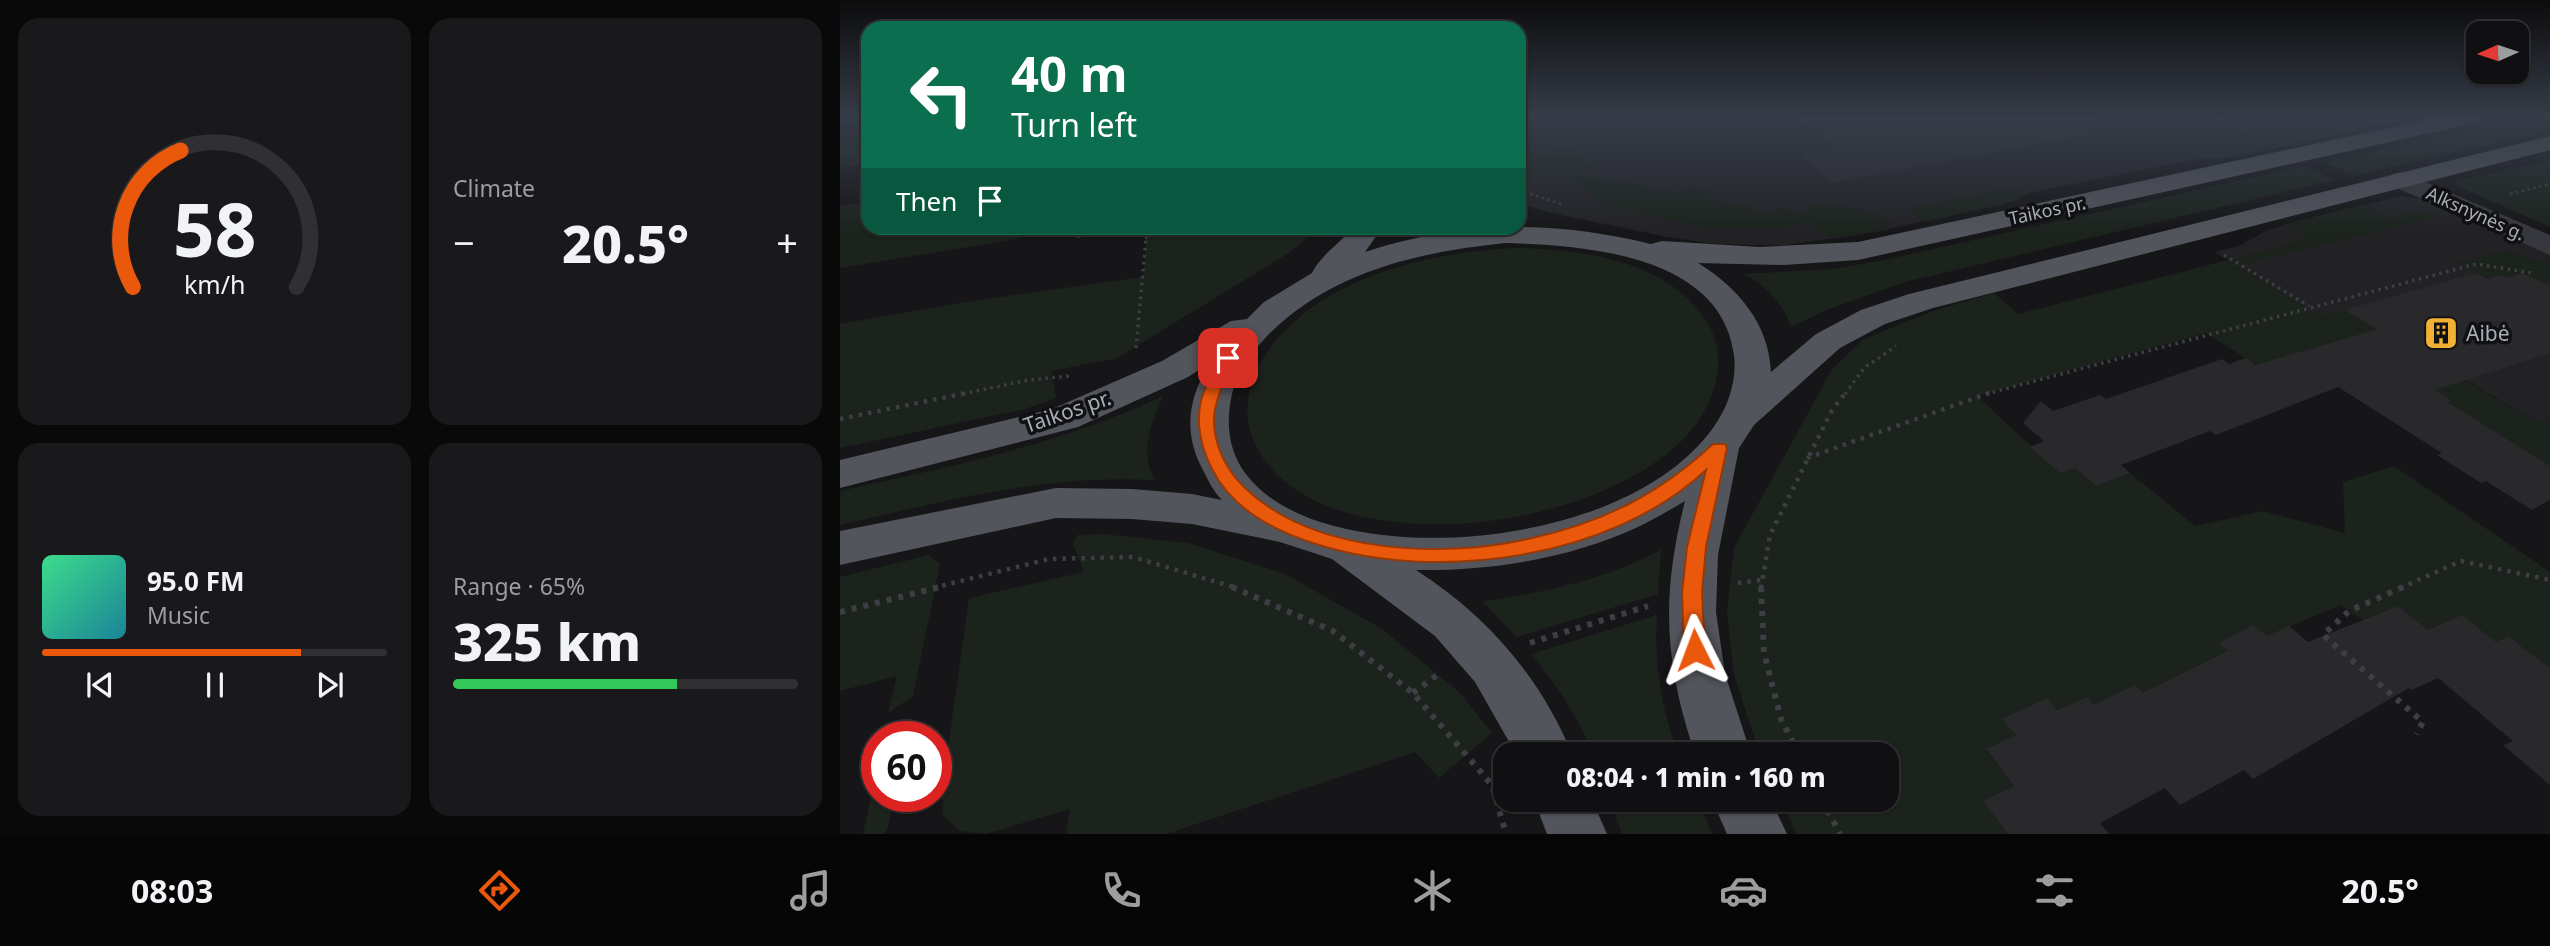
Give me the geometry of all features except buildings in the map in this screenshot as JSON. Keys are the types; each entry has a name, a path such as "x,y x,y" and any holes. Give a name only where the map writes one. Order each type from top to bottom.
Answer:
{"main road":[{"name":"Taikos pr.","path":"1619,244 1708,256 1767,258 1858,251 2292,156"},
{"path":"840,548 1056,503 1132,504 1192,509 1295,531 1346,547 1404,555 1467,555 1530,546 1590,529 1642,506 1686,479 1730,432 1828,341 1873,317 1933,298 2498,156"},
{"path":"1526,218 1576,222 1619,244 1653,254 1684,268 1710,285 1731,306 1746,330 1753,356 1752,385 1730,432 1697,547 1692,593 1695,650 1707,711 1719,742"},
{"path":"1526,230 1576,222"},
{"path":"1295,531 1254,508 1226,480 1210,450 1206,418 1213,387 1228,358 1251,330 1350,250 1362,235"},
{"path":"1293,298 1384,256 1423,245 1498,235"},
{"name":"Taikos pr.","path":"840,474 1064,418 1175,369 1293,298"},
{"path":"1346,547 1453,622 1485,657 1522,707 1538,742"},
{"path":"1568,812 1577,834"},
{"path":"1747,812 1757,834"}],"street":[{"name":"Alksnynės g.","path":"2401,180 2550,246"}],"path":[{"path":"2444,198 2493,198 2550,184"},
{"path":"1526,194 1576,222"},
{"path":"1077,237 1090,235"},
{"path":"1146,235 1136,352 1148,345"},
{"path":"2236,251 2223,255 2309,306"},
{"path":"1807,458 1977,396 2309,306 2476,264 2538,274"},
{"path":"1793,742 1781,719 1764,653 1761,580 1770,535 1831,412 1864,368 1906,339"},
{"path":"840,419 1028,380 1073,375"},
{"path":"840,612 1049,559 1133,557 1236,588 1333,631 1413,693 1492,785 1506,834"},
{"path":"2416,734 2423,722 2323,635 2349,611 2461,561 2550,580"},
{"path":"1413,693 1440,673 1485,657 1692,593 1761,580"},
{"path":"1828,812 1840,834"}],"shaded area":[{"path":"840,156 861,156 861,165 840,168"},
{"path":"1526,156 2238,156 2198,159 2028,193 2004,204 1875,232 1787,245 1709,243 1547,212 1526,205"},
{"path":"1526,156 1581,156 1590,167 1585,176 1682,193 1689,186 1713,189 1705,199 1751,207 1760,214 1774,212 1778,208 1804,213 1807,203 1851,208 1882,217 1891,223 1891,229 1837,238 1825,235 1809,222 1777,229 1712,229 1601,205 1573,180 1526,178"},
{"path":"2352,156 2441,156 2353,176 2325,162"},
{"path":"2550,160 2550,227 2453,184 2458,181"},
{"path":"2305,166 2335,180 1905,282 1829,309 1791,327 1773,296 1743,274 1834,269 1884,260"},
{"path":"2014,188 2028,193 2015,201 1925,222 1909,212 1910,208"},
{"path":"2400,196 2427,199 2550,253 2550,418 2536,422 2466,380 2319,316 2215,252 2239,246 2267,230"},
{"path":"861,203 861,235 1030,235 840,268 840,206"},
{"path":"2362,205 2388,218 2424,210 2442,216 2241,264 2233,259 2306,239 2282,225"},
{"path":"1146,235 1311,235 1287,254 1117,358 1051,371 1056,398 1025,409 840,448 840,324 965,302 1143,277"},
{"path":"1516,248 1594,255 1645,271 1668,283 1688,299 1705,319 1716,341 1717,376 1705,410 1670,451 1618,484 1553,508 1482,522 1411,524 1346,512 1292,487 1256,446 1251,435 1248,411 1250,388 1259,365 1287,328 1314,306 1377,274 1447,255"},
{"path":"2506,250 2537,261 2550,258 2550,286 2522,273 2506,278 2499,275 2488,279 2455,263"},
{"path":"2228,260 2319,316 2344,310 2536,422 2550,418 2550,466 2424,384 2277,378 2206,333 1977,396 2060,473 2075,468 2096,486 2130,473 2195,526 2263,511 2345,533 2343,482 2394,466 2550,572 2550,668 2508,636 2496,642 2462,615 2428,630 2398,606 2363,620 2340,605 2267,636 2253,626 2219,642 2228,651 2174,687 2094,705 2087,697 2057,710 2047,698 2003,719 2016,735 1986,750 2014,786 1984,802 2008,834 1797,834 1786,812 1899,812 1899,742 1756,742 1734,675 1727,611 1734,548 1832,369 1864,339 1933,311 1994,293 2018,314"},
{"path":"1163,396 1151,427 1147,448 1150,469 1155,480 1115,479 1035,485 840,525 840,491 964,463 1045,441"},
{"path":"1102,534 1188,543 1285,574 1382,629 1460,693 1492,733 1439,778 1415,752 1166,834 1066,834 1070,809 986,834 960,831 943,816 943,812 952,812 952,721 969,598 1084,572 1073,544 1077,535"},
{"path":"1661,550 1658,594 1517,637 1482,601 1573,584 1618,569"},
{"path":"929,555 940,564 913,696 888,713 897,676 840,691 840,577"},
{"path":"1657,615 1660,686 1675,742 1588,742 1550,677 1531,654"},
{"path":"868,812 891,812 884,834 863,834"},
{"path":"1614,812 1703,812 1712,834 1622,834"}],"place":[{"name":"Aibė","path":"2441,333"}],"route":[{"path":"1228,358 1213,387 1206,418 1210,450 1226,480 1254,508 1295,531 1346,547 1404,555 1467,555 1530,546 1590,529 1642,506 1686,479 1719,448 1697,547 1692,593 1695,650"}]}
